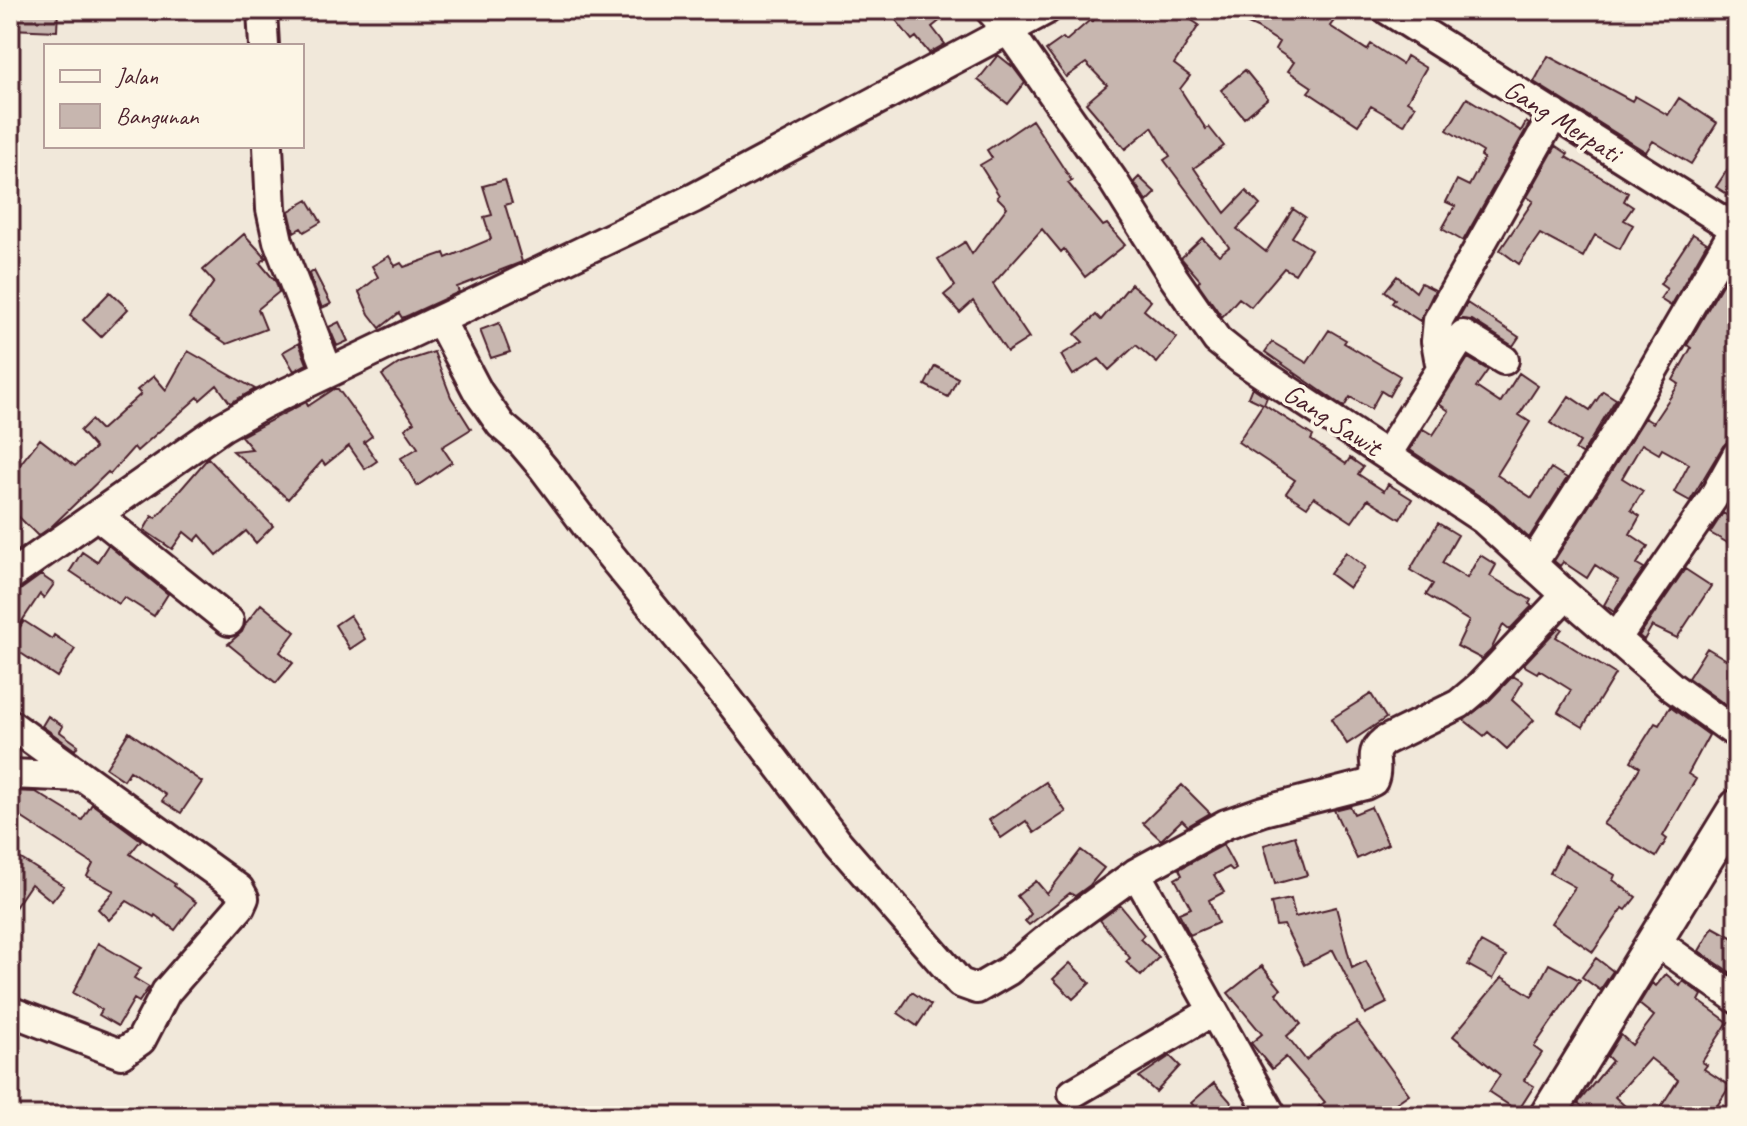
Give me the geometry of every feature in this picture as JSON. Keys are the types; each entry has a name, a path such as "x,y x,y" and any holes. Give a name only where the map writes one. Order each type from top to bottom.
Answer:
{"main road":[{"path":"1547,1116 1737,807"}],"street":[{"path":"262,10 264,44"},
{"path":"10,576 222,427 328,371 694,198 999,20 1046,10"},
{"name":"Gang Merpati","path":"1388,10 1736,229"},
{"name":"Gang Sawit","path":"999,20 1112,179 1217,340 1242,360 1483,519 1672,687 1737,734"},
{"path":"1441,369 1436,341 1438,320 1554,114"},
{"path":"268,148 271,209 278,241 328,371"},
{"path":"1533,563 1621,425 1736,229"},
{"path":"440,320 478,392 501,425 523,444 544,469 592,533 725,695 839,844 960,983 977,989 999,977 1136,873 1244,817 1373,781 1377,773 1373,755 1376,748 1384,741 1459,704 1566,595"},
{"path":"1387,454 1463,335 1504,360"},
{"path":"1616,639 1713,498 1737,455"},
{"path":"97,515 229,621"},
{"path":"10,724 239,889 244,898 240,907 166,992 141,1040 121,1054 10,1011"},
{"path":"10,774 83,777"},
{"path":"1136,873 1272,1116"},
{"path":"1654,940 1737,999"},
{"path":"1073,1093 1213,1011"}],"building":[{"path":"58,10 57,31 10,29 10,12"},
{"path":"888,10 934,10 942,19 932,27 945,44 929,53 916,37 912,40"},
{"path":"1102,10 1176,10 1199,25 1174,64 1190,76 1180,89 1206,129 1209,127 1224,146 1194,168 1225,213 1246,191 1260,205 1237,229 1266,252 1293,209 1305,217 1292,237 1311,249 1295,274 1284,268 1251,307 1239,298 1222,317 1198,283 1200,280 1181,258 1202,238 1219,255 1229,247 1164,160 1170,156 1152,127 1125,149 1086,103 1107,85 1086,63 1066,77 1046,50 1063,38 1066,41 1090,20 1092,22"},
{"path":"1217,10 1342,10 1330,26 1367,50 1371,44 1402,64 1406,56 1426,68 1407,101 1415,106 1404,125 1371,106 1358,125 1308,92 1312,87 1288,71 1294,62 1275,49 1279,42"},
{"path":"998,55 1013,67 1025,83 1008,104 978,80"},
{"path":"1548,56 1632,101 1635,96 1668,115 1679,98 1717,123 1691,164 1653,141 1646,152 1534,82"},
{"path":"1245,70 1268,98 1244,118 1221,90"},
{"path":"1467,98 1521,131 1526,122 1529,124 1463,241 1442,229 1455,206 1446,202 1457,180 1469,186 1484,158 1481,156 1483,152 1447,130"},
{"path":"1032,120 1072,181 1068,183 1103,226 1107,224 1125,245 1085,277 1064,249 1061,252 1042,229 993,284 1029,338 1007,352 973,301 960,313 944,295 955,286 938,259 965,242 972,254 1007,207 997,197 999,195 980,165 992,158 987,150"},
{"path":"1556,146 1568,154 1566,157 1628,193 1624,201 1633,207 1624,220 1633,225 1620,249 1595,235 1583,257 1540,234 1519,264 1500,250 1533,201 1527,197"},
{"path":"1737,155 1737,188 1732,197 1716,187"},
{"path":"1139,177 1156,193 1147,202 1134,182"},
{"path":"505,180 512,203 505,205 522,262 457,287 459,292 402,318 399,313 380,328 369,314 359,292 378,277 372,266 389,256 395,266 401,263 404,267 444,253 446,258 491,239 484,217 492,215 483,186"},
{"path":"308,200 321,222 304,232 301,228 294,232 289,211"},
{"path":"244,234 266,258 260,263 276,282 279,292 258,309 266,329 227,344 189,318 214,282 203,270"},
{"path":"1693,234 1707,243 1671,306 1660,299 1667,289 1660,284"},
{"path":"1737,259 1737,438 1723,446 1690,501 1674,492 1689,464 1662,449 1659,454 1642,444 1622,478 1643,491 1631,510 1640,516 1630,534 1648,546 1637,564 1644,568 1614,612 1604,605 1618,580 1595,565 1587,578 1563,562 1560,566 1554,561 1645,418 1653,423 1679,384 1673,380 1691,348 1687,345"},
{"path":"314,271 331,304 322,308 309,274"},
{"path":"1397,276 1416,292 1421,283 1435,290 1420,321 1392,303 1395,299 1385,291"},
{"path":"1131,284 1151,301 1144,310 1177,338 1157,363 1136,345 1109,370 1099,359 1073,375 1061,355 1083,342 1075,334 1096,315 1101,320"},
{"path":"110,292 128,309 101,337 83,320"},
{"path":"1467,303 1519,337 1513,346 1472,320 1458,319"},
{"path":"339,322 348,341 337,346 329,327"},
{"path":"499,323 510,352 491,358 480,330"},
{"path":"1329,330 1346,340 1344,343 1400,376 1389,396 1381,391 1371,409 1350,397 1344,407 1265,352 1272,342 1307,363"},
{"path":"299,343 307,364 294,371 283,352"},
{"path":"188,351 255,389 230,403 217,385 200,400 198,397 137,451 134,447 110,474 108,472 38,536 10,508 10,477 40,439 75,466 95,448 80,431 91,420 101,430 141,394 137,390 154,376 166,390"},
{"path":"434,352 451,397 471,429 442,447 452,462 417,486 401,458 418,448 405,429 414,422 382,375 400,363"},
{"path":"1468,358 1488,370 1476,387 1500,403 1519,373 1538,386 1519,415 1530,422 1497,475 1532,498 1551,468 1567,478 1529,538 1493,505 1410,450 1423,429 1433,435 1449,411 1439,404"},
{"path":"935,366 958,378 948,397 925,385"},
{"path":"1252,387 1267,397 1264,404 1313,436 1311,440 1346,464 1350,458 1363,467 1358,474 1384,491 1388,484 1412,499 1400,519 1368,499 1352,522 1314,497 1307,507 1286,493 1295,480 1238,442 1263,404 1248,397"},
{"path":"338,389 372,436 364,442 377,461 365,469 349,446 325,465 322,461 288,499 233,451 252,449 241,436 306,402 308,406"},
{"path":"1603,391 1616,399 1582,454 1575,450 1580,442 1551,423 1569,396 1590,410"},
{"path":"208,458 273,526 256,543 246,531 217,555 200,535 195,541 184,532 172,549 144,530 152,516 156,518"},
{"path":"1723,513 1737,521 1737,548 1710,533"},
{"path":"1438,523 1458,535 1442,563 1467,578 1480,555 1496,565 1490,576 1531,600 1529,604 1532,606 1509,630 1503,625 1491,650 1482,659 1457,646 1469,621 1426,595 1433,584 1410,570"},
{"path":"108,545 168,594 154,616 124,597 119,604 70,571 82,552 97,562"},
{"path":"1346,552 1365,567 1349,588 1330,574"},
{"path":"1685,569 1711,586 1677,638 1652,626 1644,640 1639,636"},
{"path":"41,575 54,584 44,598 40,594 20,624 10,617 10,593 20,590"},
{"path":"261,604 295,632 280,652 293,663 276,683 228,644 242,632"},
{"path":"350,615 365,639 350,649 335,625"},
{"path":"24,621 75,649 57,677 10,646"},
{"path":"1559,627 1562,629 1556,637 1615,674 1583,727 1558,712 1571,690 1539,670 1537,673 1523,665"},
{"path":"1707,648 1737,666 1737,713 1688,678"},
{"path":"1513,676 1523,682 1512,700 1534,720 1507,749 1488,732 1484,736 1464,720 1490,700"},
{"path":"1371,694 1386,718 1347,744 1331,719"},
{"path":"1670,707 1709,735 1688,774 1696,779 1663,836 1667,839 1656,857 1603,824 1640,767 1631,761 1655,723 1659,725"},
{"path":"48,716 63,726 60,732 78,745 75,750 42,726"},
{"path":"129,732 202,782 181,813 162,801 166,795 130,771 124,780 106,768"},
{"path":"1046,782 1066,812 1034,833 1026,821 1001,838 989,820"},
{"path":"1182,785 1210,813 1188,826 1182,820 1161,840 1143,823"},
{"path":"10,791 36,792 82,820 92,804 141,840 130,854 196,902 175,930 155,915 127,901 109,920 98,909 114,891 87,876 93,864 10,810"},
{"path":"1350,806 1354,814 1371,807 1388,844 1357,859 1334,810"},
{"path":"1295,836 1307,875 1275,884 1264,845"},
{"path":"1223,845 1236,869 1233,871 1229,867 1214,875 1224,892 1209,900 1218,923 1190,935 1179,913 1191,908 1175,879 1182,875 1179,869"},
{"path":"1564,846 1615,875 1613,880 1636,897 1626,910 1623,908 1593,952 1551,923 1575,887 1550,873"},
{"path":"1081,850 1104,868 1090,885 1075,896 1070,893 1029,925 1025,921 1031,914 1017,896 1036,881 1047,894"},
{"path":"10,852 64,886 52,901 31,884 10,915"},
{"path":"1291,899 1295,917 1336,907 1352,968 1366,961 1387,1003 1365,1014 1333,950 1304,965 1284,925 1276,926 1271,903"},
{"path":"1120,905 1144,935 1140,939 1159,957 1141,976 1126,962 1130,958 1100,920"},
{"path":"1713,927 1737,940 1737,977 1699,951"},
{"path":"1481,942 1506,956 1493,979 1468,965"},
{"path":"98,943 141,968 134,978 149,987 139,1002 134,999 118,1026 99,1015 102,1010 73,993"},
{"path":"1596,958 1613,971 1600,990 1582,977"},
{"path":"1070,963 1090,983 1073,999 1053,979"},
{"path":"1549,964 1580,980 1534,1047 1542,1053 1524,1080 1534,1086 1518,1111 1489,1092 1500,1075 1453,1036 1502,977 1532,996"},
{"path":"1262,966 1281,989 1276,993 1301,1024 1287,1036 1306,1060 1334,1036 1357,1022 1409,1094 1377,1116 1306,1116 1325,1102 1286,1057 1272,1069 1251,1043 1262,1034 1228,993"},
{"path":"1666,974 1680,986 1683,981 1702,995 1699,1001 1728,1022 1702,1062 1707,1065 1704,1069 1730,1086 1711,1115 1697,1106 1691,1116 1655,1116 1678,1080 1650,1058 1615,1097 1636,1116 1593,1116 1578,1103 1612,1061 1607,1056 1619,1037 1621,1035 1632,1045 1654,1016 1639,1004 1652,983 1656,986"},
{"path":"912,992 931,1005 917,1026 898,1013"},
{"path":"1170,1056 1180,1066 1156,1092 1139,1077"},
{"path":"1214,1083 1230,1101 1237,1116 1203,1116 1191,1103"}]}
